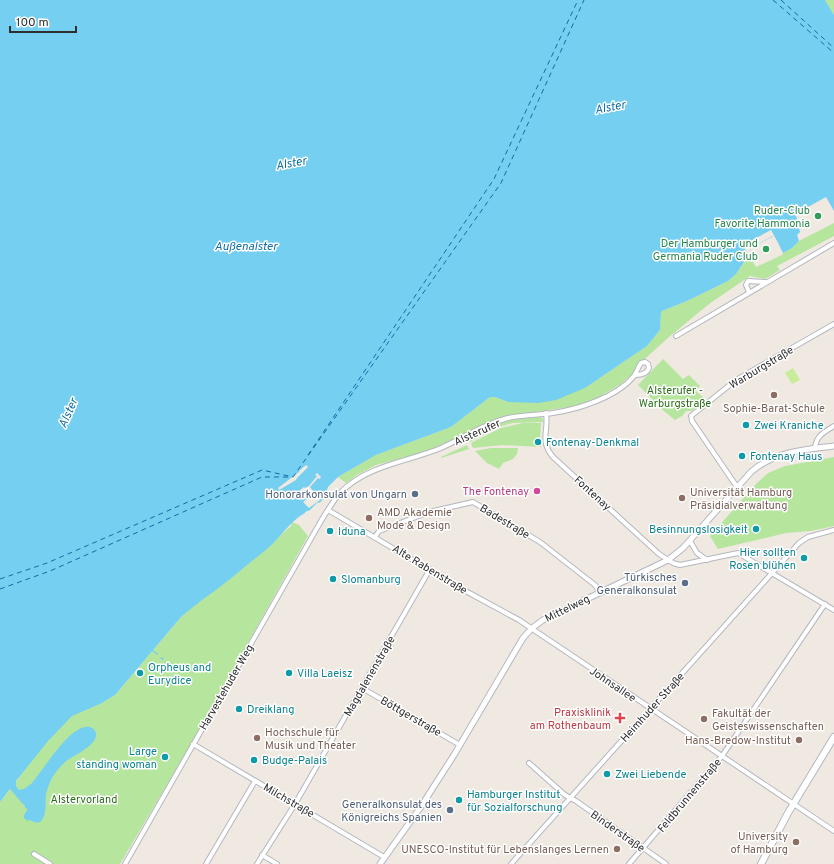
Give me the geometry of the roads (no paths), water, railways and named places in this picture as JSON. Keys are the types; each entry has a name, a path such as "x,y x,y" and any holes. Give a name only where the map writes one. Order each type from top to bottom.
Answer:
{"main road":[{"path":"761,864 794,804 834,737"}],"street":[{"path":"676,336 834,243"},
{"path":"749,292 746,285 748,281 768,281"},
{"name":"Warburgstraße","path":"737,487 692,421 691,416 736,380 834,324"},
{"name":"Alsterufer","path":"328,510 349,485 375,470 440,448 499,421 514,417 546,414 572,409 599,400 621,387 635,376"},
{"name":"Fontenay","path":"546,414 547,423 545,441 548,451 553,457 659,554 668,560"},
{"path":"815,448 816,442 821,435 834,426"},
{"name":"Mittelweg","path":"380,864 420,808 460,745 522,640 532,628 543,620 668,560 690,541 751,472 764,462 786,454 834,446"},
{"name":"Badestraße","path":"375,537 379,531 429,512 470,502 476,503 541,543 595,585 600,592"},
{"name":"Alte Rabenstraße","path":"328,510 532,628"},
{"name":"Harvestehuder Weg","path":"126,864 328,510"},
{"name":"Heimhuder Straße","path":"511,864 805,538 834,530"},
{"path":"690,541 699,555 707,560"},
{"path":"668,560 680,565 738,553 834,610"},
{"name":"Magdalenenstraße","path":"257,864 295,804 430,569"},
{"name":"Feldbrunnenstraße","path":"629,864 722,756 825,604"},
{"name":"Johnsallee","path":"532,628 650,709 834,831"},
{"name":"Böttgerstraße","path":"362,688 460,745"},
{"name":"Milchstraße","path":"194,744 384,857"},
{"name":"Binderstraße","path":"529,763 565,795 666,864"},
{"path":"206,864 255,781"},
{"path":"34,854 50,864"},
{"path":"262,855 277,864"}],"water":[{"name":"Außenalster","path":"0,0 825,0 834,15 834,211 826,197 797,213 796,215 800,232 797,235 799,241 792,248 783,253 774,236 750,248 751,252 736,274 728,281 687,301 662,311 660,330 647,346 585,388 556,400 538,403 508,402 495,397 490,397 451,427 376,455 338,477 328,487 324,499 290,524 268,548 181,617 115,695 102,703 72,716 48,741 16,781 16,786 19,790 24,789 31,784 66,739 74,732 83,727 90,727 94,729 96,733 96,737 93,742 66,761 53,777 46,794 45,812 41,821 37,823 30,820 28,821 24,818 24,815 28,809 25,808 25,806 10,789 0,802"}],"waterway":[{"path":"152,650 157,654"}],"place":[{"name":"Ruder-Club Favorite Hammonia","path":"818,216"},
{"name":"Der Hamburger und Germania Ruder Club","path":"766,249"},
{"name":"Sophie-Barat-Schule","path":"774,395"},
{"name":"Zwei Kraniche","path":"746,425"},
{"name":"Fontenay-Denkmal","path":"538,442"},
{"name":"Fontenay Haus","path":"742,456"},
{"name":"The Fontenay","path":"537,491"},
{"name":"Honorarkonsulat von Ungarn","path":"415,494"},
{"name":"Universität Hamburg Präsidialverwaltung","path":"682,498"},
{"name":"AMD Akademie Mode & Design","path":"369,518"},
{"name":"Besinnungslosigkeit","path":"756,529"},
{"name":"Iduna","path":"330,531"},
{"name":"Hier sollten Rosen blühen","path":"804,558"},
{"name":"Slomanburg","path":"333,579"},
{"name":"Türkisches Generalkonsulat","path":"685,583"},
{"name":"Orpheus and Eurydice","path":"140,673"},
{"name":"Villa Laeisz","path":"289,673"},
{"name":"Dreiklang","path":"239,709"},
{"name":"Praxisklinik am Rothenbaum","path":"620,718"},
{"name":"Fakultät der Geisteswissenschaften","path":"704,719"},
{"name":"Hochschule für Musik und Theater","path":"257,738"},
{"name":"Hans-Bredow-Institut","path":"799,740"},
{"name":"Large standing woman","path":"165,757"},
{"name":"Budge-Palais","path":"254,760"},
{"name":"Zwei Liebende","path":"607,774"},
{"name":"Hamburger Institut für Sozialforschung","path":"459,800"},
{"name":"Generalkonsulat des Königreichs Spanien","path":"450,810"},
{"name":"University of Hamburg","path":"796,842"},
{"name":"UNESCO-Institut für Lebenslanges Lernen","path":"617,849"}],"water label":[{"name":"Alster","path":"610,107"},
{"name":"Alster","path":"291,163"},
{"name":"Alster","path":"68,413"}],"park label":[{"name":"Alsterufer - Warburgstraße","path":"675,396"},
{"name":"Alstervorland","path":"84,799"}]}
